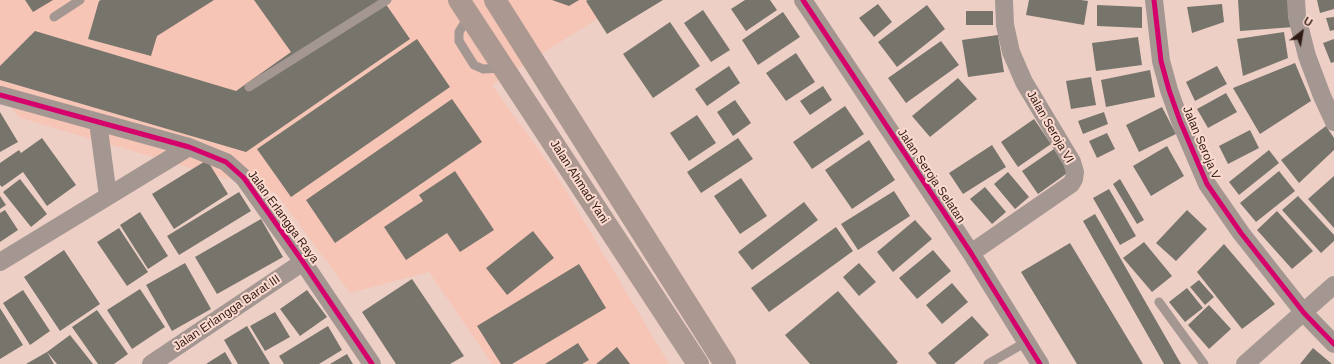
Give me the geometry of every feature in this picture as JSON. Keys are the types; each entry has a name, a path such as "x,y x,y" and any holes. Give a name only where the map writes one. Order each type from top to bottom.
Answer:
{"main road":[{"name":"Jalan Ahmad Yani","path":"495,0 725,364"},
{"name":"Jalan Ahmad Yani","path":"464,8 698,364"}],"street":[{"name":"Jalan Seroja Selatan","path":"803,0 971,253 1040,364"},
{"name":"Jalan Seroja VI","path":"971,253 1071,184 1074,179 1075,172 1072,162 1024,82 1011,52 1005,25 1004,0"},
{"name":"Jalan Seroja V","path":"1154,0 1161,61 1169,90 1180,121 1207,184 1241,233 1304,313 1334,344"},
{"path":"1296,0 1297,17 1307,56 1322,96 1334,122"},
{"name":"Jalan Erlangga Raya","path":"0,95 189,147 226,162 236,169 244,178 303,262 372,364"},
{"path":"98,122 108,196"},
{"path":"0,262 189,147"},
{"name":"Jalan Erlangga Barat III","path":"151,364 303,262"},
{"path":"1245,364 1334,285"}],"lane":[{"path":"54,17 80,0"},
{"path":"249,87 388,0"},
{"path":"1159,302 1204,364"},
{"path":"988,364 1026,342"}],"shaded area":[{"path":"0,0 627,0 492,85 556,174 669,364 492,364 429,272 350,293 276,193 20,118 0,95"}],"building":[{"path":"25,0 53,0 33,12"},
{"path":"214,0 157,36 151,56 88,39 99,1"},
{"path":"254,0 383,0 410,39 246,152 0,80 0,66 35,31 236,91 291,52"},
{"path":"552,0 579,0 569,6"},
{"path":"663,0 607,34 586,1"},
{"path":"745,0 770,0 777,10 746,31 731,9"},
{"path":"1029,0 1088,1 1084,25 1026,15"},
{"path":"1238,0 1292,0 1294,27 1240,31"},
{"path":"1317,0 1334,0 1334,9 1320,13"},
{"path":"878,4 892,22 874,37 859,18"},
{"path":"1222,4 1224,22 1192,33 1187,7"},
{"path":"927,5 945,29 897,67 878,42"},
{"path":"1097,5 1142,7 1142,28 1097,26"},
{"path":"703,10 730,50 711,62 684,23"},
{"path":"966,11 993,11 993,25 966,25"},
{"path":"783,12 800,37 758,65 742,40"},
{"path":"1334,17 1334,30 1330,31 1326,18"},
{"path":"670,22 700,66 653,98 623,54"},
{"path":"1284,32 1288,58 1243,76 1237,39"},
{"path":"998,35 1004,72 968,77 962,40"},
{"path":"1138,37 1142,65 1096,71 1092,43"},
{"path":"417,39 450,87 291,197 257,149"},
{"path":"1334,39 1334,62 1331,63 1323,43"},
{"path":"941,41 959,65 906,103 888,78"},
{"path":"796,53 815,82 786,101 766,73"},
{"path":"1295,63 1311,101 1260,134 1233,88"},
{"path":"729,66 740,83 707,106 695,89"},
{"path":"1217,66 1227,84 1195,101 1186,82"},
{"path":"1150,70 1155,97 1106,107 1101,80"},
{"path":"1091,77 1096,105 1071,109 1066,81"},
{"path":"958,78 977,99 930,137 912,116"},
{"path":"823,86 832,100 810,115 800,101"},
{"path":"1226,93 1237,112 1208,128 1197,109"},
{"path":"452,99 482,142 335,243 306,200"},
{"path":"735,100 751,123 733,136 717,112"},
{"path":"845,106 864,134 812,169 793,142"},
{"path":"1162,107 1176,134 1139,152 1126,125"},
{"path":"0,112 18,142 0,152"},
{"path":"1104,112 1108,124 1083,134 1078,121"},
{"path":"697,115 716,143 689,161 670,133"},
{"path":"1034,119 1051,144 1018,167 1001,142"},
{"path":"1326,126 1334,138 1334,150 1299,183 1281,160"},
{"path":"1250,130 1259,148 1228,164 1219,146"},
{"path":"1107,133 1115,149 1097,158 1089,141"},
{"path":"42,138 76,185 47,206 23,172 2,187 0,185 0,163 19,150 21,153"},
{"path":"738,138 753,159 701,193 687,172"},
{"path":"869,140 895,180 852,209 825,170"},
{"path":"992,145 1006,167 963,194 949,173"},
{"path":"1167,146 1184,176 1151,196 1133,166"},
{"path":"1054,149 1070,171 1038,194 1022,171"},
{"path":"1269,150 1279,163 1239,195 1229,182"},
{"path":"207,160 228,194 174,229 152,194"},
{"path":"455,171 494,230 460,252 447,233 406,260 384,227 423,201 419,195"},
{"path":"1279,171 1295,191 1256,222 1240,203"},
{"path":"1008,172 1029,197 1015,209 994,184"},
{"path":"1334,176 1334,228 1308,199"},
{"path":"741,178 767,216 740,234 714,196"},
{"path":"20,179 47,214 31,227 3,192"},
{"path":"1120,179 1144,220 1137,224 1113,184"},
{"path":"985,187 1006,212 992,224 970,199"},
{"path":"1109,189 1136,236 1120,245 1093,198"},
{"path":"894,191 910,216 858,250 841,224"},
{"path":"239,192 251,211 179,255 167,236"},
{"path":"0,196 6,205 0,209"},
{"path":"1298,196 1334,235 1334,241 1321,253 1282,210"},
{"path":"804,202 818,220 752,270 738,252"},
{"path":"5,210 18,230 0,242 0,213"},
{"path":"1187,210 1207,229 1176,261 1156,243"},
{"path":"1277,211 1313,251 1292,269 1257,230"},
{"path":"140,212 168,256 148,269 120,225"},
{"path":"1095,214 1181,364 1164,364 1083,221"},
{"path":"261,219 283,257 217,294 195,257"},
{"path":"915,220 932,239 893,272 877,252"},
{"path":"836,227 853,251 769,312 751,288"},
{"path":"119,228 148,272 127,286 97,242"},
{"path":"533,231 554,258 507,295 486,268"},
{"path":"1144,242 1172,276 1152,292 1123,258"},
{"path":"1070,243 1143,364 1077,364 1021,272"},
{"path":"1224,244 1275,304 1242,329 1197,272"},
{"path":"64,250 100,304 60,331 24,277"},
{"path":"933,250 951,271 917,299 899,278"},
{"path":"185,263 211,309 172,331 146,285"},
{"path":"859,263 876,282 859,296 843,277"},
{"path":"579,264 606,308 512,364 501,364 477,326"},
{"path":"412,279 464,356 450,364 396,364 362,312"},
{"path":"1199,280 1214,297 1205,305 1190,287"},
{"path":"952,283 968,302 942,324 926,305"},
{"path":"1187,288 1203,308 1185,322 1169,302"},
{"path":"140,289 165,327 132,349 107,310"},
{"path":"23,290 50,331 30,345 3,303"},
{"path":"307,290 327,317 300,336 280,309"},
{"path":"838,291 898,362 896,364 810,364 785,335"},
{"path":"1209,305 1231,329 1209,349 1188,325"},
{"path":"0,308 23,345 0,359"},
{"path":"97,310 128,354 114,364 98,364 72,327"},
{"path":"275,312 290,337 265,351 250,326"},
{"path":"972,316 989,335 954,364 937,364 928,353"},
{"path":"247,326 270,364 238,364 224,340"},
{"path":"328,326 342,350 319,364 284,364 279,356"},
{"path":"70,335 93,364 57,364 47,352"},
{"path":"578,343 589,360 582,364 545,364"},
{"path":"617,347 630,364 596,364"},
{"path":"1313,348 1332,364 1300,364"},
{"path":"47,352 54,364 26,364"},
{"path":"225,352 232,364 206,364"},
{"path":"347,354 353,364 330,364"}],"cycle path":[{"path":"803,0 971,253 1040,364"},
{"path":"1154,0 1161,61 1169,90 1180,121 1207,184 1241,233 1304,313 1334,344"},
{"path":"0,95 189,147 226,162 244,178 372,364"}]}
